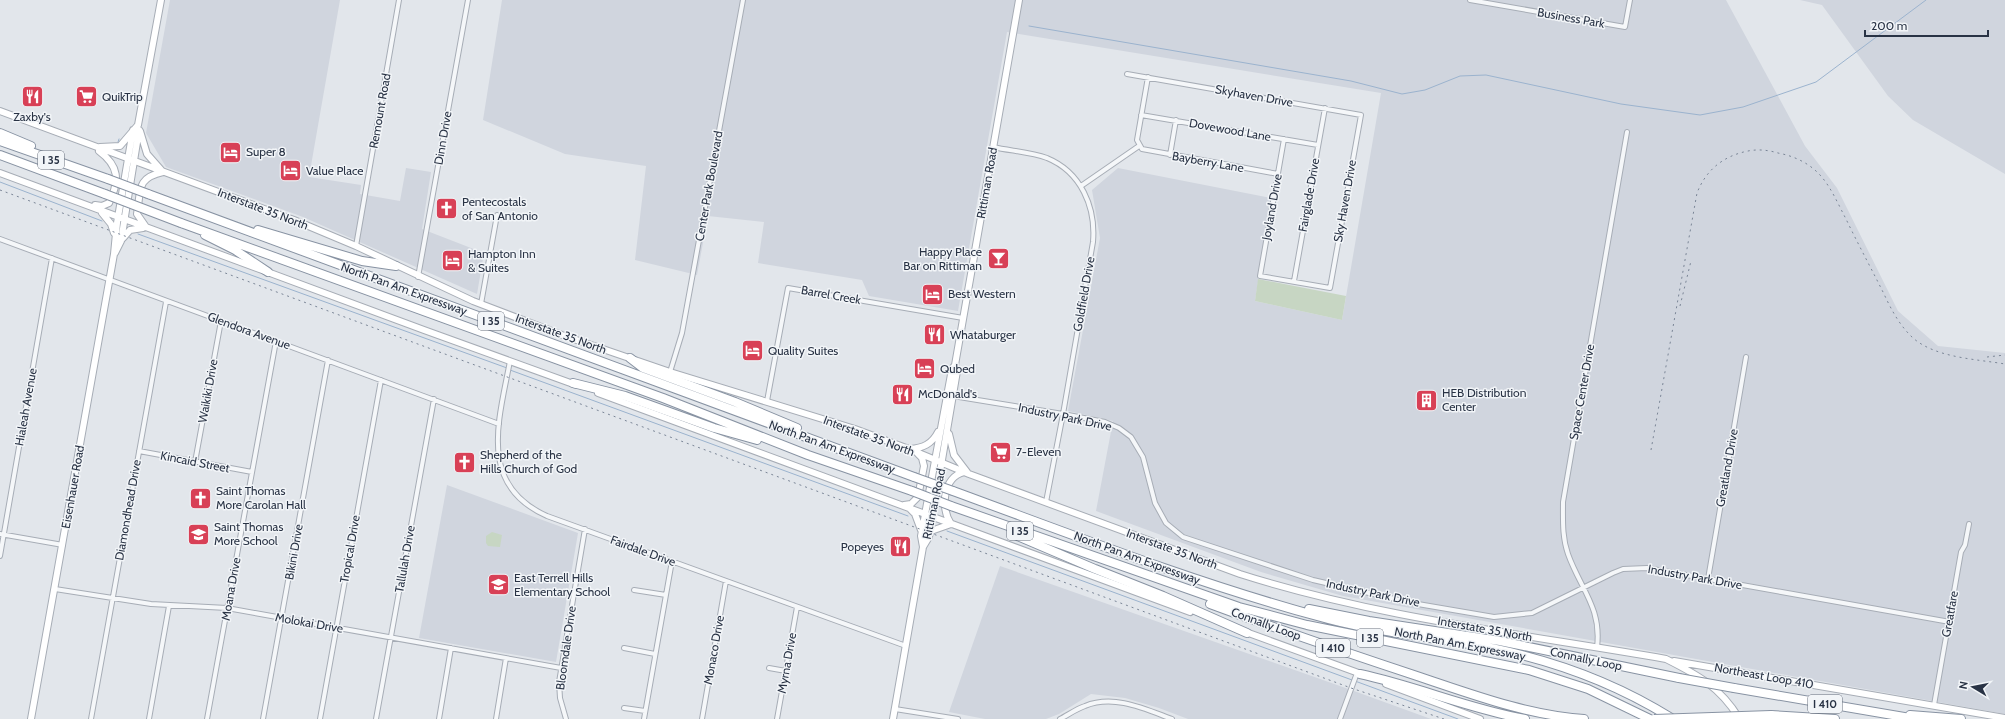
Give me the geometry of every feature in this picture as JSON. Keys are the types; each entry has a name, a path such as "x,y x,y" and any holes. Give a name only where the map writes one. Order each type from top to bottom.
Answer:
{"highway":[{"path":"0,133 66,159 106,178"},
{"name":"North Pan Am Expressway","path":"0,141 106,178 914,477 1166,568 1255,598 1319,617 1522,655 1566,668 1617,689 1673,719"},
{"name":"North Pan Am Expressway","path":"0,155 181,223 663,398 808,455 1216,600 1282,619 1337,632 1516,666 1601,695 1650,719"},
{"path":"0,160 24,164"},
{"path":"150,195 202,209 263,231 362,261 396,266"},
{"path":"181,223 235,250 268,272"},
{"path":"630,358 643,368 758,411 808,432 830,445"},
{"path":"572,383 625,396 714,428 808,455"},
{"path":"951,506 977,520 1164,596 1247,633"},
{"name":"Connally Loop","path":"1089,555 1157,584 1288,633 1464,692 1520,709 1584,719"},
{"name":"Connally Loop","path":"1255,598 1369,621 1500,641 1679,678 1916,719"},
{"path":"1356,677 1401,684 1487,711 1526,719"},
{"path":"1617,689 1654,704 1680,719"},
{"path":"1865,710 1961,719"},
{"name":"I 410","path":"1654,719 1736,718 1771,715 1835,719"},
{"path":"1705,719 1736,718"}],"main road":[{"name":"Eisenhauer Road","path":"118,240 118,217 128,160 137,128 161,0"},
{"name":"Rittiman Road","path":"923,547 921,536 952,369 955,365 964,318 1019,0"},
{"name":"Interstate 35 North","path":"0,112 294,220 356,246 418,277 481,304 670,372 767,401 909,449 967,473 1273,584 1357,605 1666,659 1695,673 1720,692 1736,718"},
{"name":"Eisenhauer Road","path":"31,719 114,254 125,220 135,162 137,128"},
{"path":"95,147 110,148 120,146 137,128 147,154 163,172 147,177 142,185 136,214 148,228"},
{"path":"86,204 102,206 109,203 116,176 113,163 95,147"},
{"path":"0,172 125,220 268,272 509,366 572,383 1247,633 1356,677 1480,719"},
{"path":"86,204 107,217 118,240 130,230 148,228"},
{"name":"Rittiman Road","path":"893,719 923,547 930,531 943,463 957,370 955,365"},
{"path":"949,424 952,449 967,473"},
{"path":"909,449 926,446 936,438 941,428"},
{"path":"903,505 911,504 918,497 924,466 922,458 918,453"},
{"path":"951,524 944,512 949,483 956,474 967,473"},
{"path":"903,505 915,514 919,521 921,536"},
{"path":"930,531 951,524"},
{"name":"Northeast Loop 410","path":"1666,659 2005,718"}],"street":[{"name":"Remount Road","path":"356,246 399,0"},
{"name":"Dinn Drive","path":"418,277 468,0"},
{"name":"Center Park Boulevard","path":"670,372 682,333 744,0"},
{"name":"Business Park","path":"1470,0 1626,27 1630,0"},
{"name":"Skyhaven Drive","path":"1127,74 1361,115"},
{"path":"1081,186 1140,146 1137,140 1148,77"},
{"name":"Fairglade Drive","path":"1294,281 1325,108"},
{"name":"Dovewood Lane","path":"1141,115 1318,145"},
{"name":"Sky Haven Drive","path":"1294,281 1330,288 1361,115"},
{"path":"1170,155 1176,120"},
{"name":"Space Center Drive","path":"1597,647 1599,629 1597,619 1585,587 1568,553 1563,528 1563,502 1627,132"},
{"name":"Joyland Drive","path":"1284,139 1260,276 1294,281"},
{"name":"Bayberry Lane","path":"1140,146 1146,151 1278,174"},
{"name":"Goldfield Drive","path":"993,147 1031,154 1055,162 1068,171 1081,186 1090,206 1094,232 1063,414 1046,502"},
{"path":"481,304 496,215"},
{"name":"Glendora Avenue","path":"0,239 166,302 221,320 499,424"},
{"name":"Hialeah Avenue","path":"0,556 2,534 52,258"},
{"name":"Barrel Creek","path":"767,401 788,288 964,318"},
{"name":"Diamondhead Drive","path":"91,719 166,302"},
{"name":"Waikiki Drive","path":"195,462 221,320"},
{"name":"Moana Drive","path":"207,719 276,341"},
{"name":"Greatland Drive","path":"1708,579 1746,356"},
{"name":"Bikini Drive","path":"263,719 328,360"},
{"name":"Fairdale Drive","path":"509,366 497,436 498,455 505,478 514,492 525,503 539,512 906,646"},
{"name":"Tropical Drive","path":"320,719 381,380"},
{"name":"Industry Park Drive","path":"953,396 1105,422 1119,428 1131,437 1143,457 1155,503 1166,523 1183,537 1313,580 1412,603 1494,617 1532,613 1612,573 1623,569 1647,568 1950,622"},
{"name":"Tallulah Drive","path":"376,719 434,399"},
{"name":"Kincaid Street","path":"139,451 252,472"},
{"name":"Greatfare","path":"1934,705 1950,622 1960,552 1965,545 1969,524"},
{"name":"Bloomdale Drive","path":"566,719 560,698 561,668 585,529"},
{"path":"2,534 62,545"},
{"path":"644,719 672,561"},
{"name":"Monaco Drive","path":"703,719 726,581"},
{"name":"Molokai Drive","path":"55,589 169,606 227,608 561,668"},
{"path":"634,590 666,595"},
{"path":"148,719 169,606"},
{"name":"Myrna Drive","path":"777,719 797,607"},
{"path":"439,719 451,648"},
{"path":"624,648 655,654"},
{"path":"496,719 506,658"},
{"path":"769,668 786,672"},
{"path":"1340,719 1356,677"},
{"path":"1060,719 1096,702 1112,701 1133,704 1172,719"},
{"path":"624,708 645,711"},
{"path":"895,709 958,719"}],"shaded area":[{"path":"170,0 340,0 309,177 361,185 360,194 400,201 406,168 431,172 422,229 484,253 477,294 303,217 166,167 146,133"},
{"path":"502,0 1726,0 1805,146 1837,188 1898,311 1938,346 2005,353 2005,714 1343,596 1261,572 1096,511 1113,421 1068,411 1100,238 1092,190 1118,168 1271,198 1255,301 1342,320 1381,93 1007,32 958,311 869,296 862,280 758,263 764,222 708,216 697,275 635,260 646,166 565,154 483,120"},
{"path":"1800,0 2005,0 2005,174 1913,120 1888,96 1822,5"},
{"name":"East Terrell Hills Elementary School","path":"447,485 578,533 556,662 419,638"},
{"path":"1000,566 1431,719 1188,719 1159,708 1125,698 1091,694 1059,714 1046,719 985,719 949,712"}],"green space":[{"path":"1258,279 1346,296 1342,320 1255,301"},
{"path":"492,532 502,535 500,547 488,546 486,543 486,536"}],"waterway":[{"path":"1029,26 1351,81 1402,94 1425,90 1460,76 1486,75 1621,104 1700,115 1743,107 1816,82 1926,0"},
{"path":"0,182 102,221"},
{"path":"138,234 507,368"},
{"path":"510,370 908,516"},
{"path":"947,531 1352,680"},
{"path":"1355,681 1458,719"}],"railway":[{"path":"1651,450 1697,193 1705,177 1716,165 1739,153 1756,150 1790,156 1806,164 1820,175 1834,196 1892,311 1899,322 1913,338 1922,345 1945,354 2005,364"},
{"path":"0,190 1351,688 1444,719"},
{"path":"1680,306 1691,261"},
{"path":"1987,357 2005,355"}],"place":[{"name":"Zaxby's","path":"32,96"},
{"name":"QuikTrip","path":"86,97"},
{"name":"Super 8","path":"230,152"},
{"name":"Value Place","path":"290,171"},
{"name":"Pentecostals of San Antonio","path":"447,209"},
{"name":"Happy Place Bar on Rittiman","path":"998,259"},
{"name":"Hampton Inn & Suites","path":"453,261"},
{"name":"Best Western","path":"932,294"},
{"name":"Whataburger","path":"934,335"},
{"name":"Quality Suites","path":"752,351"},
{"name":"Qubed","path":"925,369"},
{"name":"McDonald's","path":"903,394"},
{"name":"HEB Distribution Center","path":"1426,400"},
{"name":"7-Eleven","path":"1001,452"},
{"name":"Shepherd of the Hills Church of God","path":"465,462"},
{"name":"Saint Thomas More Carolan Hall","path":"200,498"},
{"name":"Saint Thomas More School","path":"199,534"},
{"name":"Popeyes","path":"900,547"},
{"name":"East Terrell Hills Elementary School","path":"499,585"}]}
